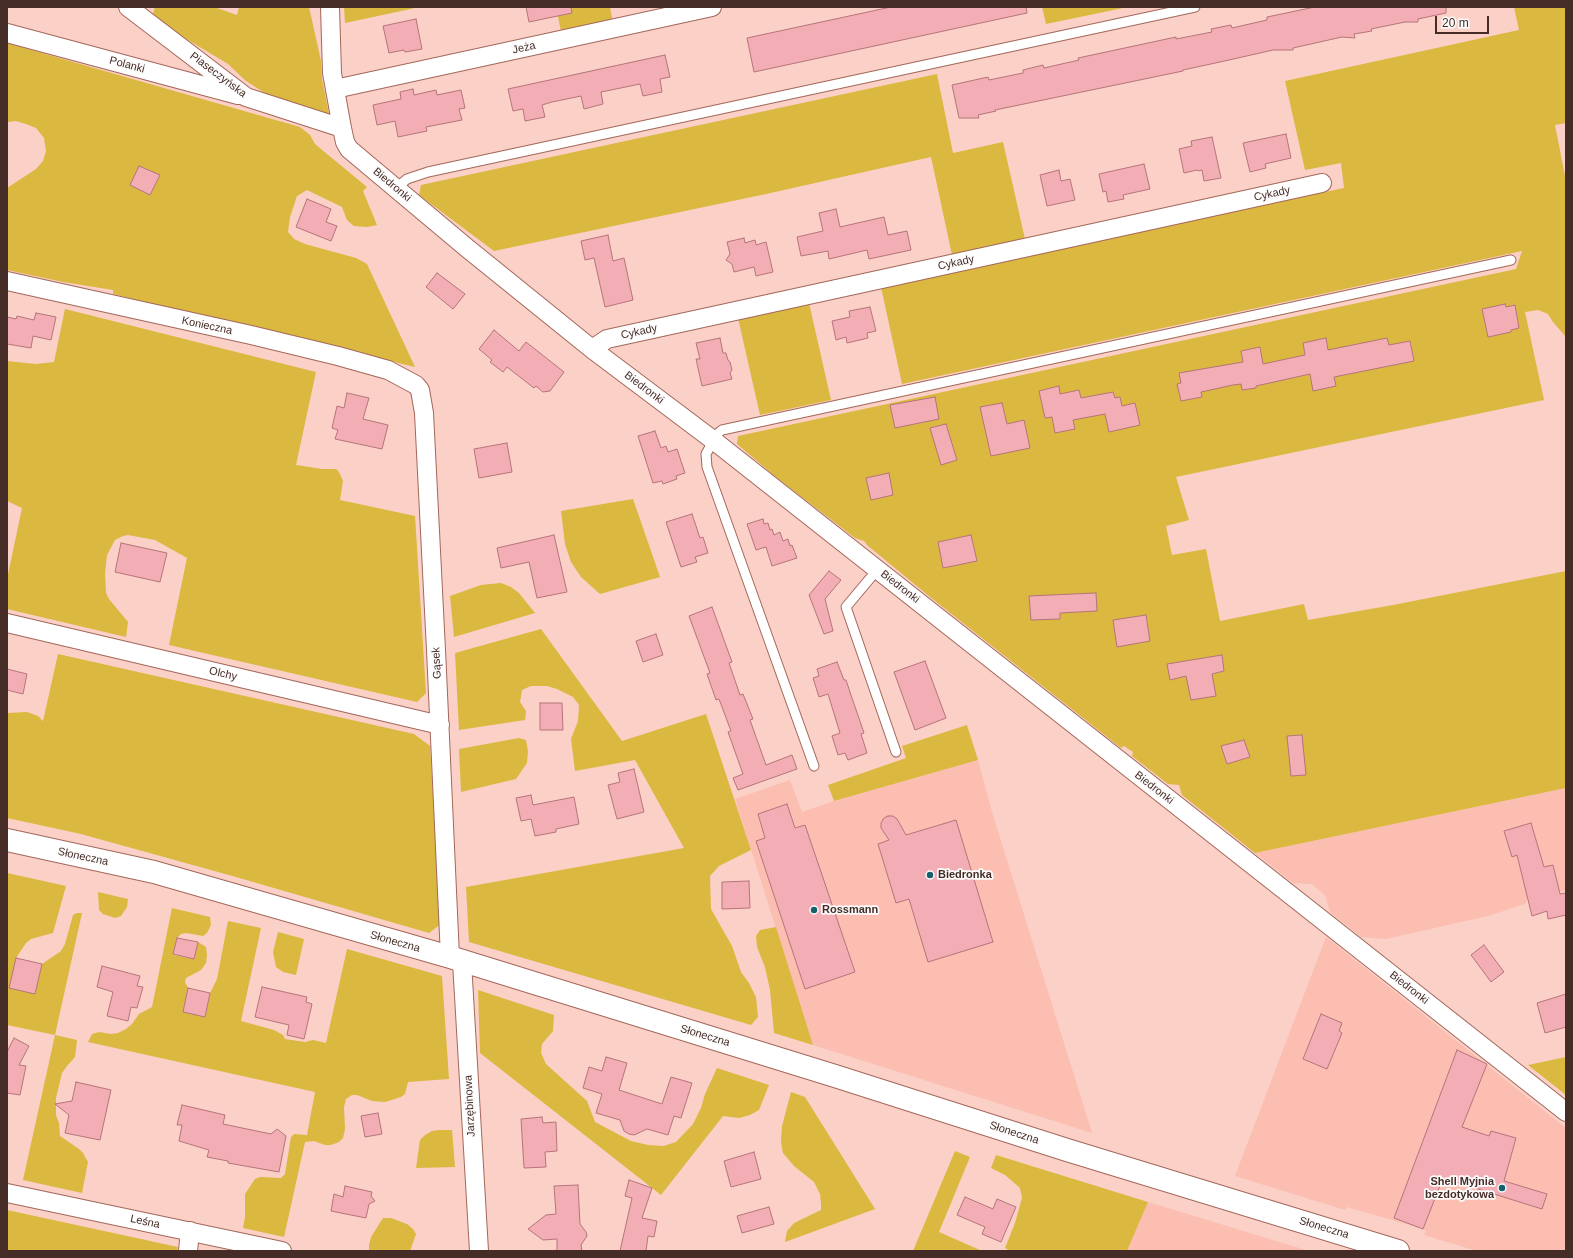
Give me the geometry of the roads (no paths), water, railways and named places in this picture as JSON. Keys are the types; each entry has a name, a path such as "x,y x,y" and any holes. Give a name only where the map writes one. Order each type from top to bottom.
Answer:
{"main road":[{"name":"Słoneczna","path":"7,840 154,872 456,960 1398,1251"}],"street":[{"name":"Piaseczyńska","path":"128,7 246,98 342,128"},
{"name":"Biedronki","path":"330,7 332,73 345,142 349,149 395,189 592,348 713,440 1566,1112"},
{"name":"Jeża","path":"335,89 712,7"},
{"name":"Polanki","path":"7,33 246,98"},
{"name":"Cykady","path":"592,348 607,339 1322,183"},
{"name":"Konieczna","path":"7,281 251,335 338,356 388,370 404,378"},
{"name":"Gąsek","path":"404,378 416,384 420,390 423,406 440,725 456,960"},
{"name":"Olchy","path":"7,623 440,725"},
{"name":"Jarzębinowa","path":"456,960 479,1251"},
{"name":"Leśna","path":"7,1193 282,1251"},
{"path":"188,1251 190,1231"}],"lane":[{"path":"395,189 407,179 428,172 1195,7"},
{"path":"814,766 707,467 706,454 717,434 722,430 1511,260"},
{"path":"877,570 846,607 896,752"}],"place":[{"name":"Biedronka","path":"930,875"},
{"name":"Rossmann","path":"814,910"},
{"name":"Shell Myjnia bezdotykowa","path":"1502,1188"}]}
